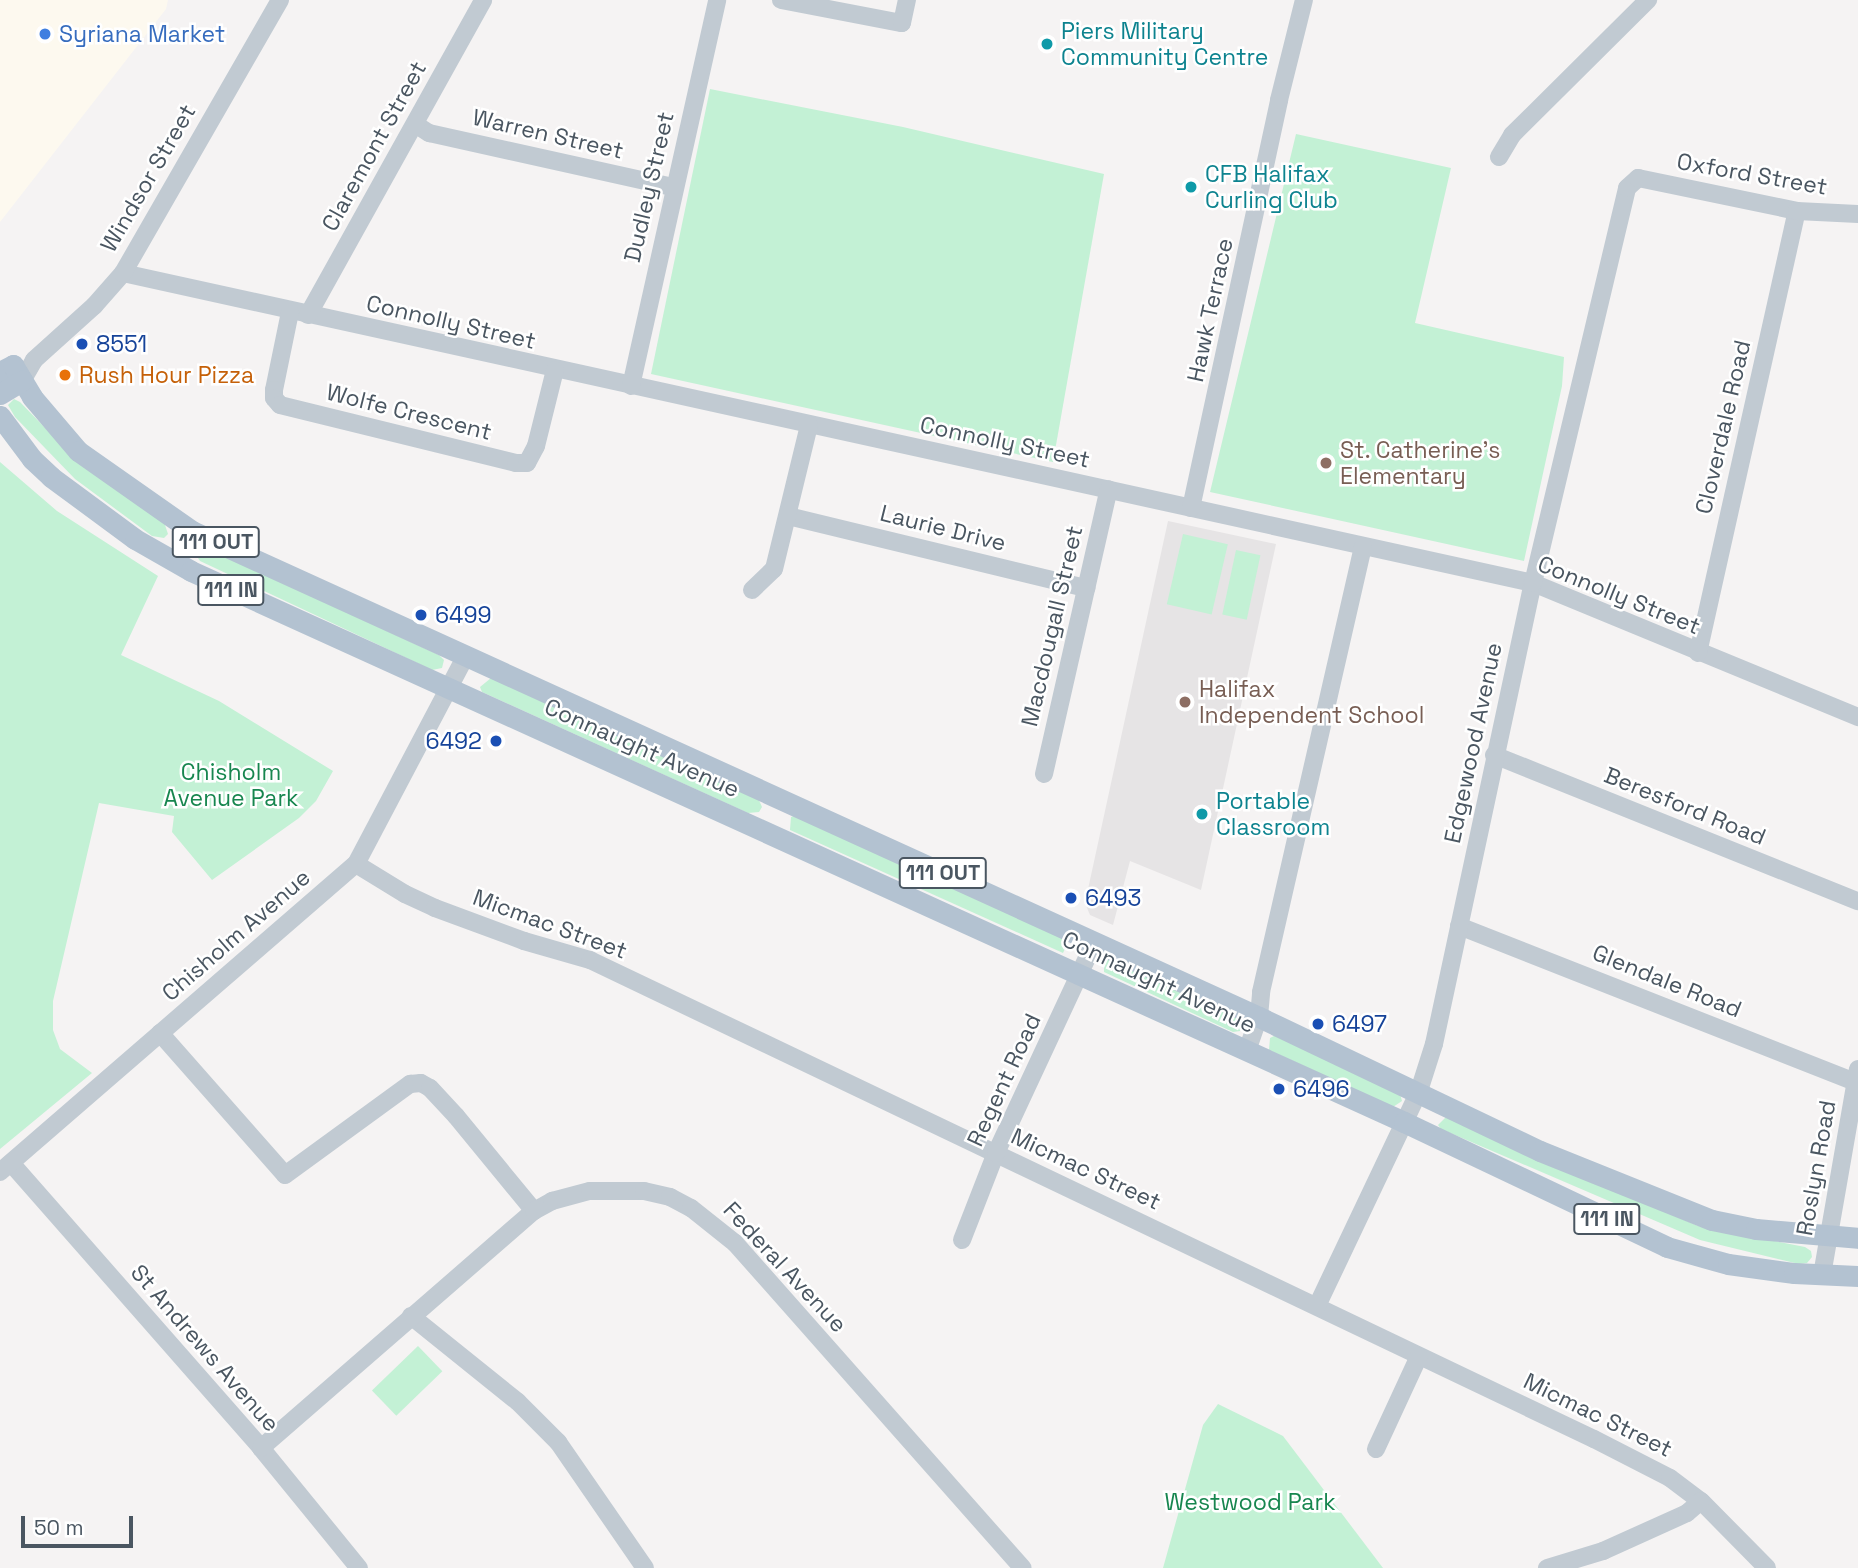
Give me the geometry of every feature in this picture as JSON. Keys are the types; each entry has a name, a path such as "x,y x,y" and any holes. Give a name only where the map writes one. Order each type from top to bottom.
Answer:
{"main road":[{"path":"0,394 11,373"},
{"name":"Connaught Avenue","path":"11,373 78,451 192,531 1259,1017 1540,1151 1712,1220 1829,1238 1858,1238"},
{"name":"Connaught Avenue","path":"0,416 32,459 87,506 135,540 182,566 449,691 1081,974 1404,1122 1667,1247 1728,1264 1822,1275 1858,1276"},
{"path":"0,435 32,459"},
{"path":"768,833 783,799"}],"street":[{"name":"Windsor Street","path":"11,373 34,360 94,306 124,273 280,0"},
{"name":"Claremont Street","path":"299,313 415,124 483,0"},
{"name":"Dudley Street","path":"631,386 673,187 717,0"},
{"path":"781,0 902,23 906,0"},
{"name":"Hawk Terrace","path":"1191,508 1279,100 1304,0"},
{"path":"1499,157 1512,135 1648,0"},
{"name":"Warren Street","path":"415,124 429,133 673,187"},
{"name":"Oxford Street","path":"1638,178 1797,211 1858,214"},
{"name":"Edgewood Avenue","path":"1317,1306 1419,1091 1434,1044 1533,583 1628,188 1638,178"},
{"name":"Cloverdale Road","path":"1698,653 1797,211"},
{"name":"Connolly Street","path":"124,273 555,370 1533,583 1858,717"},
{"name":"Wolfe Crescent","path":"299,313 274,390 274,398 280,405 516,463 527,463 536,446 555,370"},
{"path":"752,590 774,569 809,425"},
{"name":"Macdougall Street","path":"1044,774 1109,489"},
{"name":"Laurie Drive","path":"788,516 1086,588"},
{"path":"1247,1051 1259,1017 1261,992 1363,547"},
{"path":"449,691 465,657"},
{"name":"Chisholm Avenue","path":"6,1168 356,863 449,691"},
{"name":"Beresford Road","path":"1494,755 1858,901"},
{"name":"Micmac Street","path":"356,863 405,894 435,908 524,941 590,960 1594,1439 1670,1478 1701,1501 1767,1568"},
{"name":"Glendale Road","path":"1459,926 1857,1076"},
{"name":"Regent Road","path":"962,1240 996,1153 1094,943"},
{"path":"160,1033 285,1175 410,1084 421,1083 430,1088 456,1116 534,1211"},
{"name":"Roslyn Road","path":"1822,1275 1857,1076"},
{"name":"St Andrews Avenue","path":"6,1168 261,1448 359,1568"},
{"name":"Federal Avenue","path":"261,1448 534,1211 552,1201 590,1191 626,1189 670,1198 709,1219 735,1243 1023,1568"},
{"path":"411,1316 518,1402 551,1435 570,1457 645,1568"},
{"path":"1376,1449 1419,1356"},
{"path":"1548,1568 1603,1551 1687,1513 1701,1501"}],"shaded area":[{"path":"0,0 168,0 166,9 0,222"},
{"name":"Halifax Independent School","path":"1168,521 1276,544 1201,890 1130,861 1113,925 1090,915 1085,903"}],"green space":[{"path":"710,89 903,127 1104,174 1053,462 651,374"},
{"path":"1296,134 1451,168 1415,323 1564,357 1562,386 1524,561 1210,492"},
{"path":"14,399 52,435 164,522 168,534 164,538 152,536 75,479 15,417 8,405"},
{"name":"Chisholm Avenue Park","path":"0,462 57,511 158,576 121,655 219,701 333,771 316,801 299,818 212,880 172,832 174,816 99,803 53,1001 53,1030 60,1049 92,1073 0,1149"},
{"path":"1183,534 1228,544 1212,615 1167,604"},
{"path":"205,547 439,655 444,660 442,668 432,670 200,561 196,555 199,549"},
{"path":"1236,550 1260,555 1247,620 1222,615"},
{"path":"491,678 758,798 762,807 759,812 748,813 482,692 480,687"},
{"path":"797,815 1069,940 1063,953 790,830 791,817"},
{"path":"1111,958 1239,1017 1243,1024 1240,1031 1233,1032 1104,972 1104,960"},
{"path":"1276,1035 1400,1094 1402,1101 1393,1107 1269,1050 1270,1038"},
{"path":"1446,1117 1698,1226 1805,1247 1811,1251 1812,1257 1807,1263 1799,1264 1700,1240 1441,1129 1438,1125"},
{"path":"418,1346 442,1371 396,1416 372,1390"},
{"name":"Westwood Park","path":"1218,1404 1283,1436 1383,1568 1163,1568 1203,1425"}],"place":[{"name":"Syriana Market","path":"45,34"},
{"name":"Piers Military Community Centre","path":"1047,44"},
{"name":"CFB Halifax Curling Club","path":"1191,187"},
{"name":"8551","path":"82,344"},
{"name":"Rush Hour Pizza","path":"65,375"},
{"name":"St. Catherine's Elementary","path":"1326,463"},
{"name":"6499","path":"421,615"},
{"name":"Halifax Independent School","path":"1185,702"},
{"name":"6492","path":"496,741"},
{"name":"Portable Classroom","path":"1202,814"},
{"name":"6493","path":"1071,898"},
{"name":"6497","path":"1318,1024"},
{"name":"6496","path":"1279,1089"}]}
